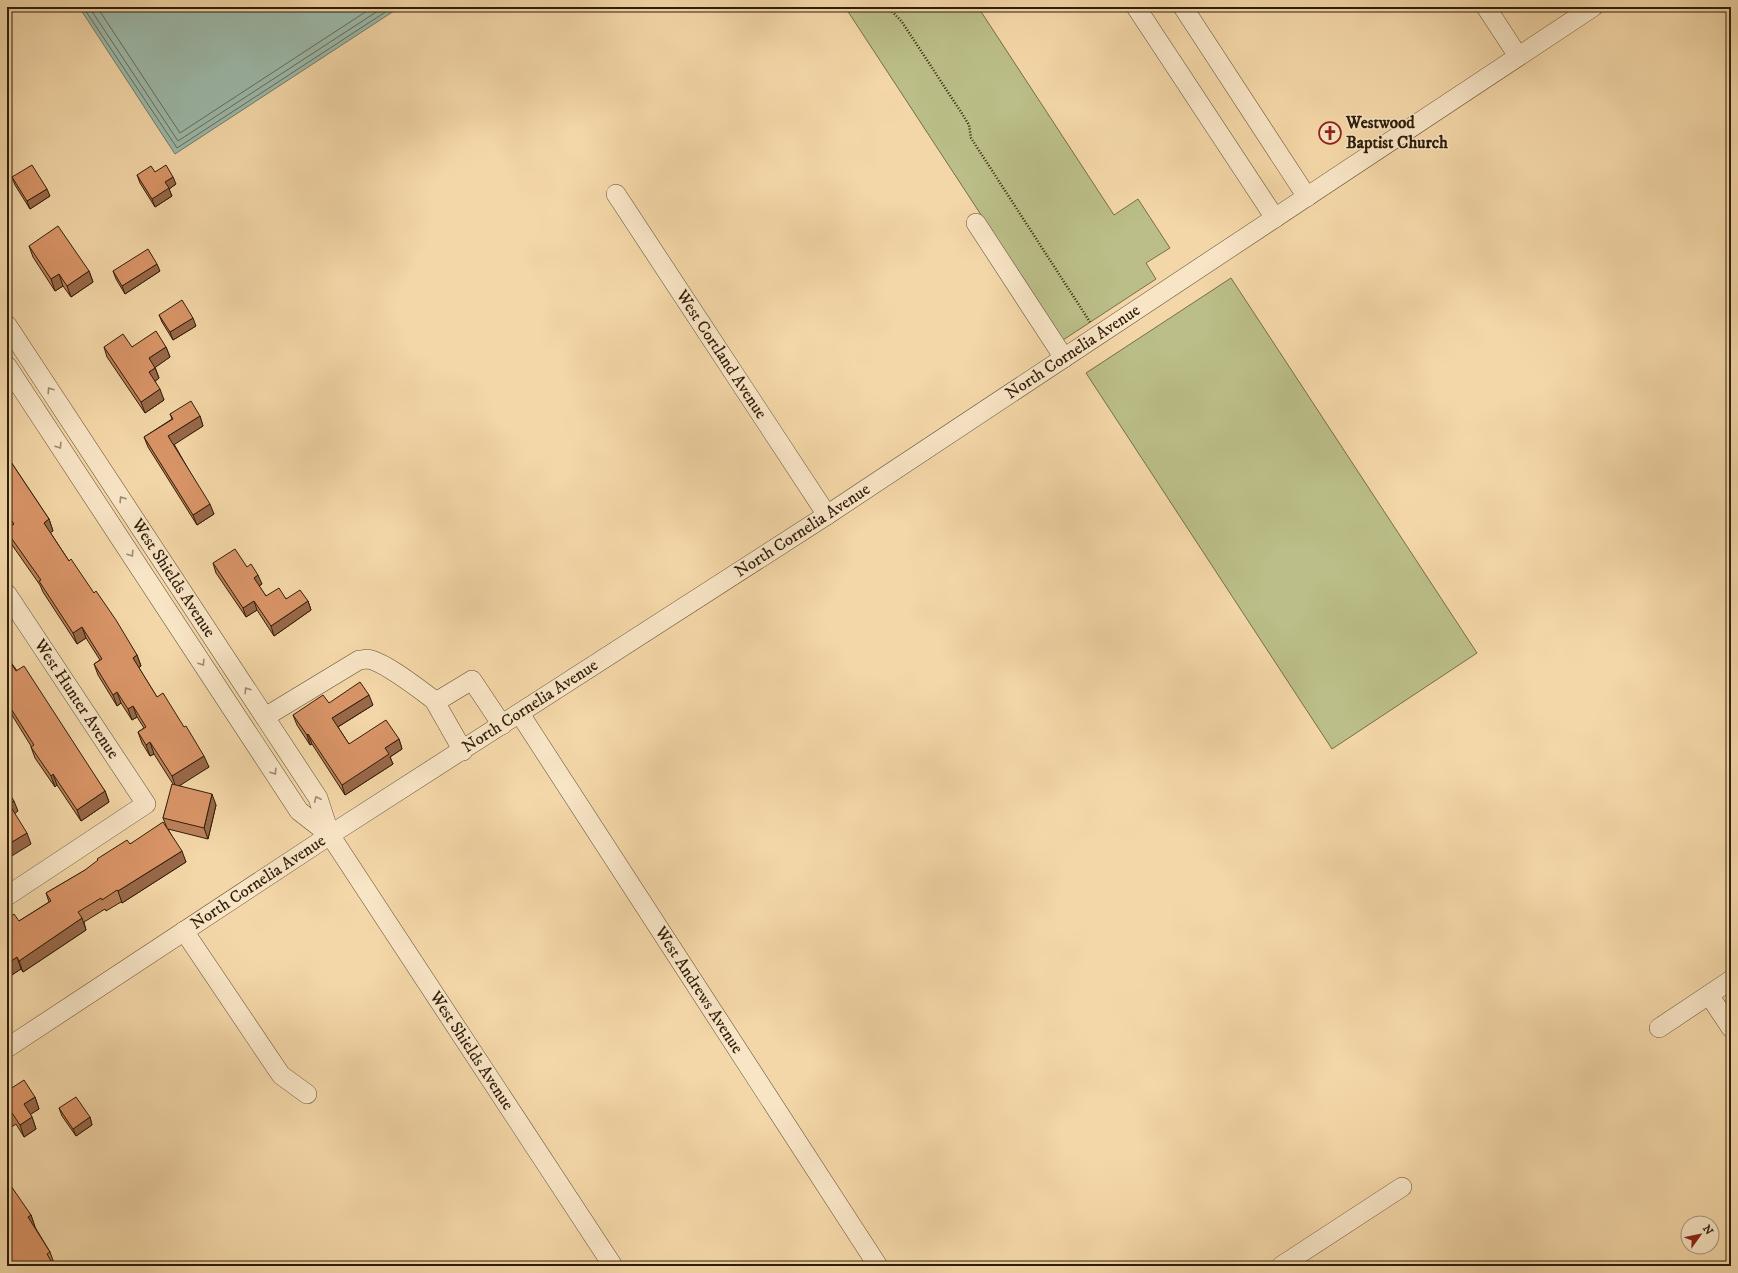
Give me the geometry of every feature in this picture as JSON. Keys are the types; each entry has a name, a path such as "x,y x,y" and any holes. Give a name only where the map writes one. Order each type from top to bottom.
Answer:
{"street":[{"path":"1136,7 1275,218"},
{"path":"1183,7 1306,197"},
{"path":"1486,7 1518,56"},
{"name":"North Cornelia Avenue","path":"7,1048 330,835 502,726 827,515 1593,7"},
{"name":"West Cortland Avenue","path":"616,194 827,515"},
{"path":"976,223 1064,358"},
{"name":"West Shields Avenue","path":"7,325 318,798 330,835 613,1266"},
{"name":"West Shields Avenue","path":"7,366 299,811 330,835"},
{"name":"West Hunter Avenue","path":"7,594 146,804 7,896"},
{"path":"265,717 359,660 366,659 400,676 434,700 463,750"},
{"path":"434,700 440,700 472,680 502,726"},
{"name":"West Andrews Avenue","path":"520,714 878,1266"},
{"path":"184,931 281,1075 307,1094"},
{"path":"1659,1028 1731,980"},
{"path":"1709,995 1731,1028"},
{"path":"1281,1266 1402,1187"}],"path":[{"path":"888,7 902,22 961,112 969,126 971,138 1099,336"}],"green space":[{"path":"845,7 978,7 1114,215 1138,199 1170,248 1146,263 1156,279 1063,340"},
{"path":"1231,278 1477,653 1332,749 1086,373"}],"water":[{"path":"79,7 400,7 175,154"}],"building":[{"path":"32,165 47,189 27,201 12,177"},
{"path":"166,165 173,177 165,182 169,188 152,199 137,175 151,166 155,172"},
{"path":"58,226 89,271 67,286 59,274 51,279 29,246"},
{"path":"148,249 157,264 122,286 113,271"},
{"path":"182,300 193,318 170,332 159,315"},
{"path":"156,331 166,347 149,358 155,368 149,372 160,389 141,402 104,347 123,334 132,347"},
{"path":"191,401 200,416 168,436 210,504 193,515 144,437 173,419 170,414"},
{"path":"7,456 49,519 44,523 69,561 71,559 94,593 96,591 116,620 137,655 133,658 157,697 163,693 184,727 186,726 204,756 172,776 150,742 146,745 138,732 146,727 133,706 128,709 117,692 113,695 94,664 102,659 82,627 73,633 39,581 41,580 7,532 7,529 14,524 7,514"},
{"path":"235,549 247,567 251,564 258,575 254,578 266,596 279,588 286,599 300,590 308,601 271,626 254,601 243,608 213,563"},
{"path":"7,657 16,671 24,666 105,791 77,810 53,774 51,776 31,747 34,745 7,704"},
{"path":"360,682 369,695 332,718 349,744 386,720 399,739 385,748 389,754 342,785 308,734 307,735 293,715 323,695 329,703"},
{"path":"172,784 212,794 204,828 163,818"},
{"path":"7,790 14,801 9,804 27,833 7,845"},
{"path":"163,822 182,851 118,891 117,890 102,900 101,898 78,912 82,918 19,961 17,957 7,964 7,919 14,914 19,921 51,901 46,893 85,870 98,860 97,859 127,840 130,844"},
{"path":"24,1080 35,1097 24,1104 32,1117 20,1125 12,1113 7,1116 7,1091"},
{"path":"76,1097 90,1117 73,1129 59,1108"},
{"path":"11,1186 31,1215 28,1217 50,1252 47,1254 54,1266 15,1266 7,1254 10,1250 7,1244 7,1189"}],"place":[{"name":"Westwood Baptist Church","path":"1330,133"}]}
